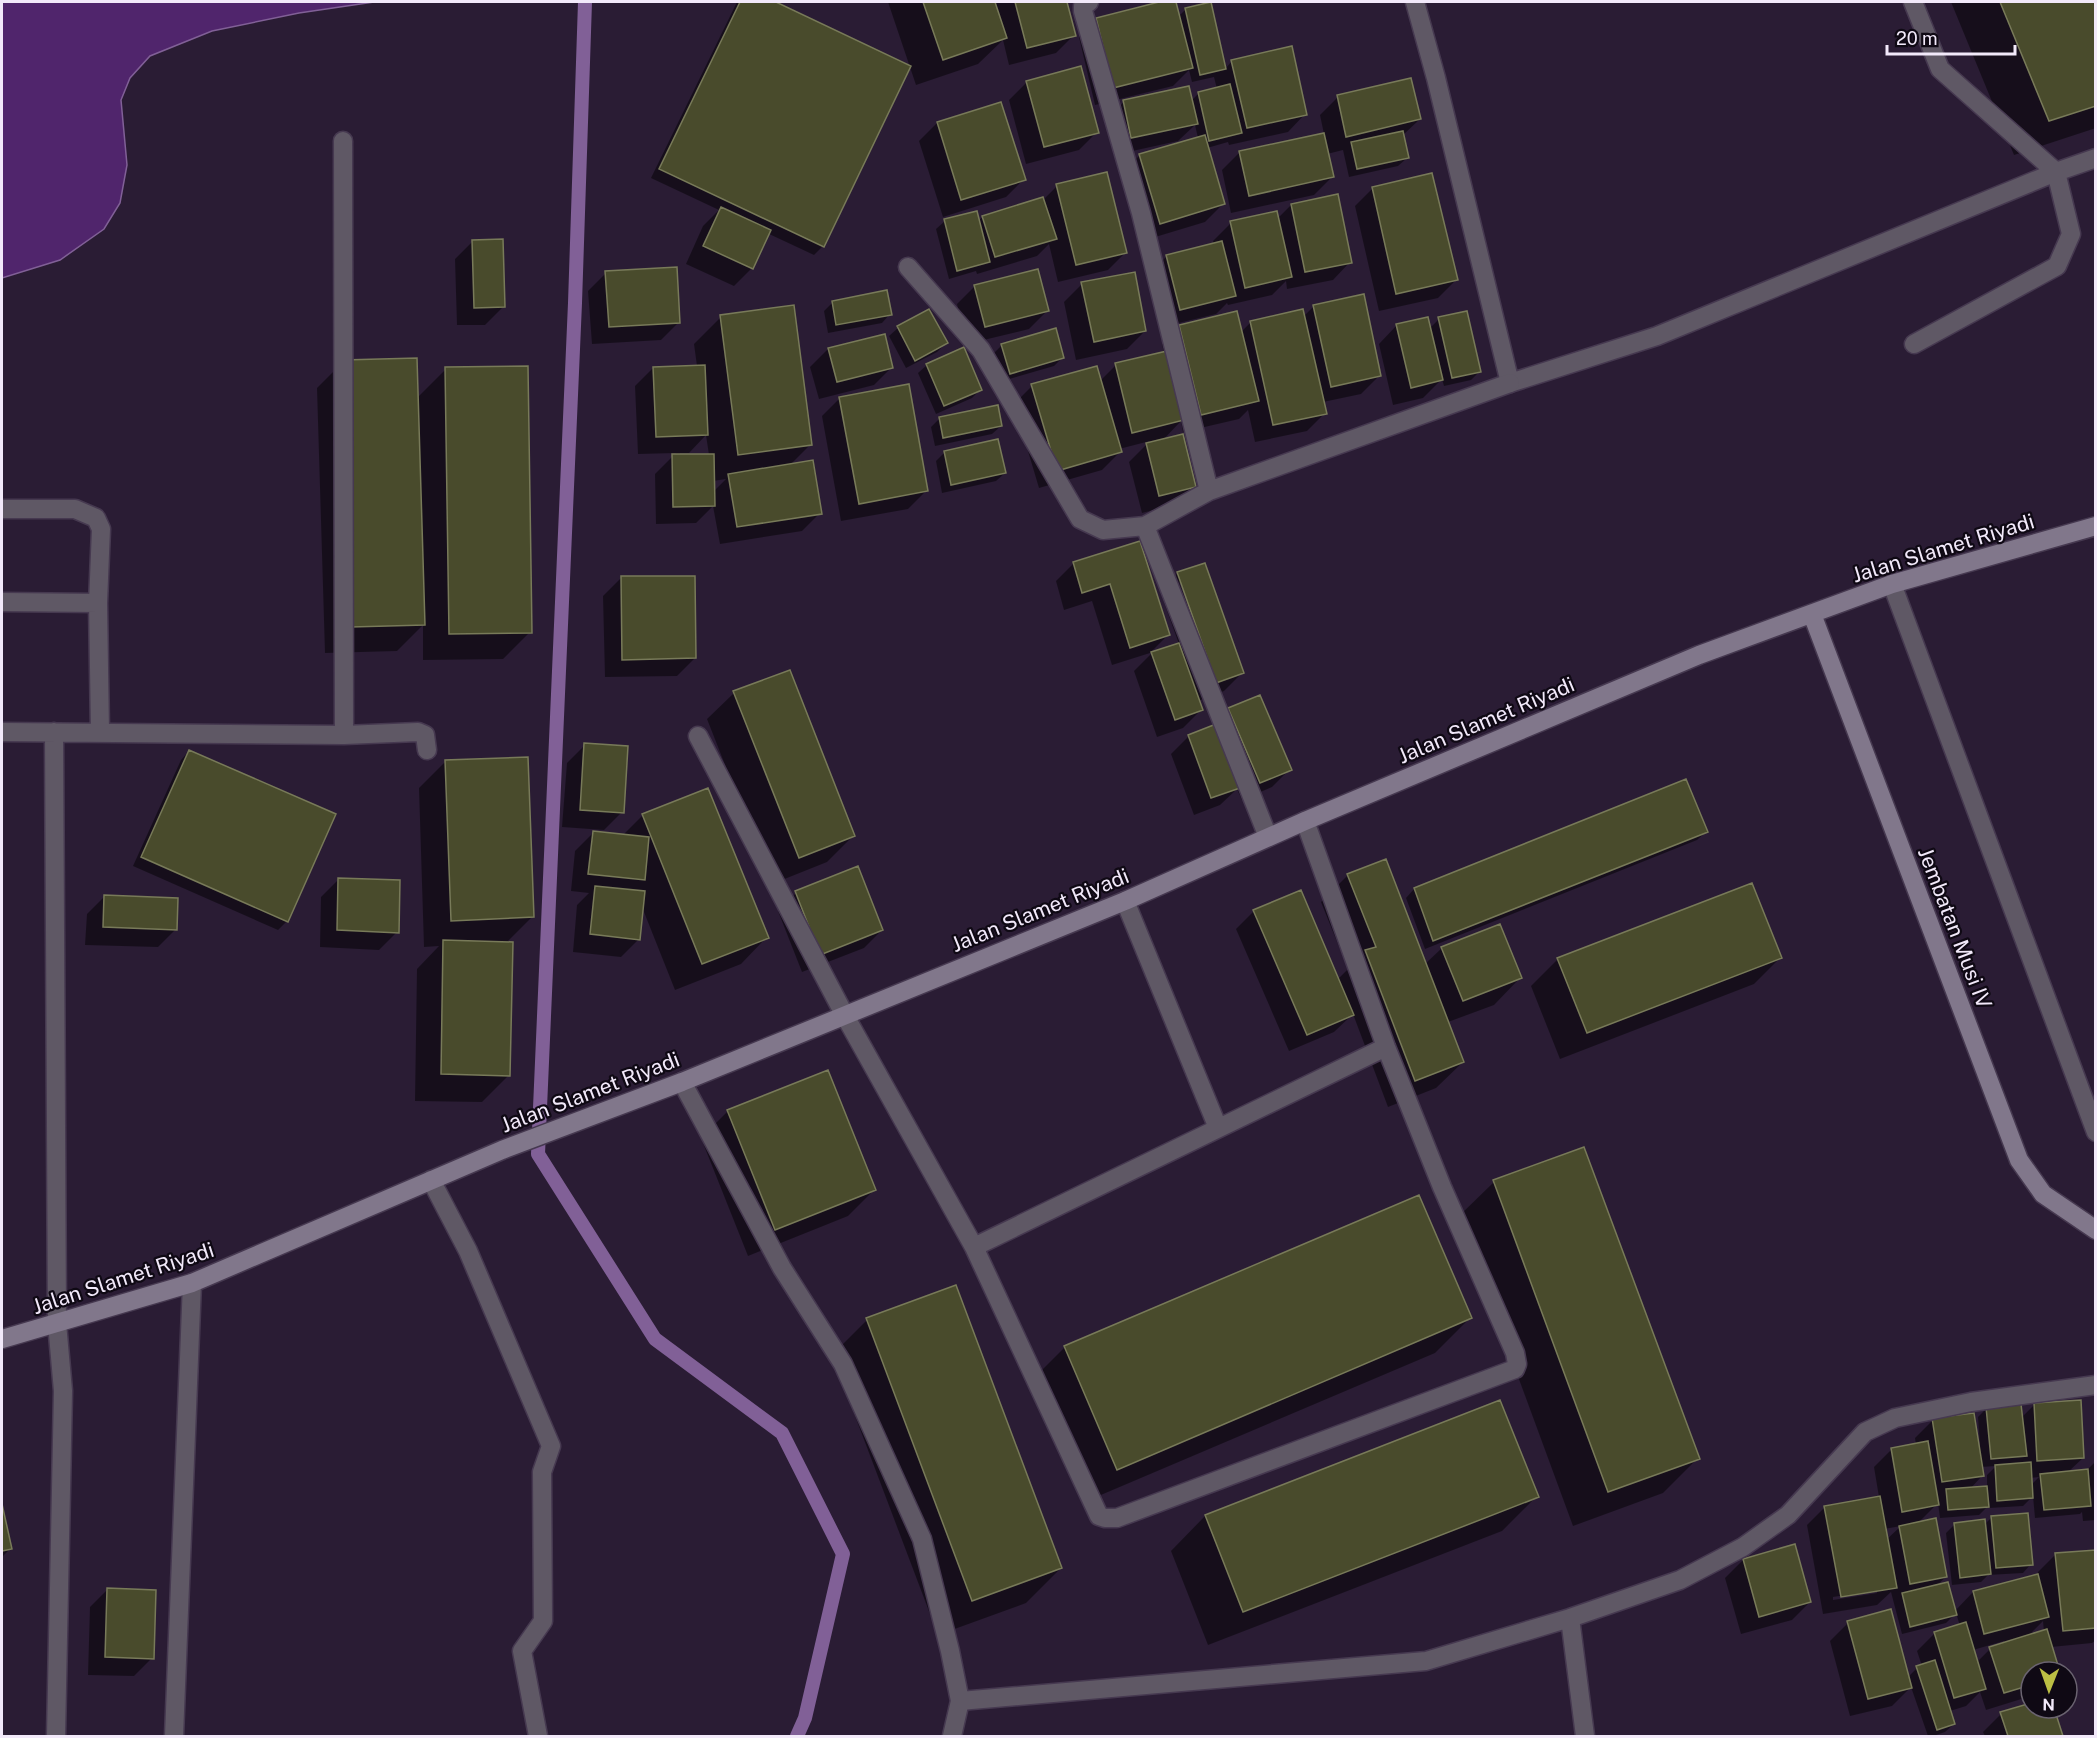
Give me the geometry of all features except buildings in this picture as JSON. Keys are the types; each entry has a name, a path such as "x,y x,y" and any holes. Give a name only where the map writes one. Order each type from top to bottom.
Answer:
{"street":[{"path":"1089,2 1083,6 1083,11 1141,213 1209,491"},
{"path":"1414,2 1436,78 1510,383"},
{"path":"1913,2 1940,69 2056,172 2071,234 2057,266 1914,344"},
{"path":"343,141 344,735"},
{"path":"908,267 981,350 1080,519 1103,530 1144,526 1209,491 1510,383 1657,336 2056,172 2096,158"},
{"path":"2,509 75,509 96,518 101,529 98,603 100,732"},
{"path":"1144,526 1268,837"},
{"name":"Jalan Slamet Riyadi","path":"2,1339 192,1283 502,1150 682,1082 1125,901 1305,821 1699,655 1892,584 2096,526"},
{"path":"1892,584 2096,1132"},
{"path":"2,602 98,603"},
{"name":"Jembatan Musi IV","path":"1812,614 2019,1160 2043,1194 2096,1230"},
{"path":"2,732 344,735 418,732 425,735 427,750"},
{"path":"54,732 57,1323 63,1390 56,1737"},
{"path":"698,736 844,1014 974,1247 1099,1516 1105,1518 1117,1518 1515,1369 1517,1364 1515,1353 1442,1186 1386,1047 1305,821"},
{"path":"1125,901 1218,1128"},
{"path":"974,1247 1386,1047"},
{"path":"682,1082 782,1268 843,1364 922,1539 960,1701 952,1737"},
{"path":"431,1180 468,1251 551,1446 542,1472 543,1621 522,1651 538,1737"},
{"path":"174,1737 192,1283"},
{"path":"960,1701 1426,1661 1570,1618 1680,1580 1743,1547 1788,1515 1865,1432 1895,1418 1971,1402 2096,1385"},
{"path":"1570,1618 1585,1737"}],"shaded area":[{"path":"2,2 374,2 299,13 212,31 150,56 130,78 121,100 127,165 120,203 104,229 60,260 2,278"}],"waterway":[{"path":"585,2 575,303 538,1154 655,1339 782,1433 843,1554 805,1718 797,1736"}]}
